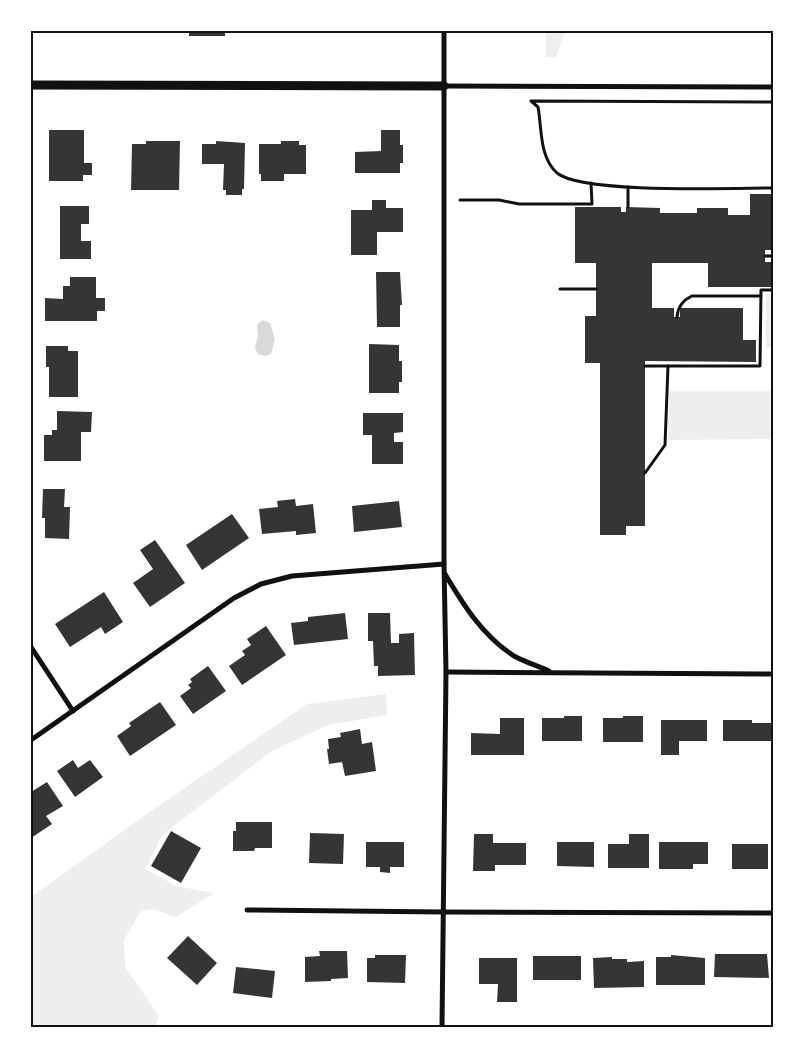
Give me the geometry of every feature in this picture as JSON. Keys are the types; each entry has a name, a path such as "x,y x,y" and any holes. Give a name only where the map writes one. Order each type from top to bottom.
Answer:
{"street":[{"path":"442,1027 446,672 444,572 444,31"},
{"path":"31,85 774,87"},
{"path":"31,740 234,598 260,584 292,576 444,564"},
{"path":"444,572 463,605 486,633 515,656 552,672"},
{"path":"31,647 73,711"},
{"path":"446,672 774,674"},
{"path":"247,910 774,913"}],"path":[{"path":"774,102 531,101 538,108 541,136 551,166 564,177 571,180 628,187 774,188"},
{"path":"460,200 499,200 519,204 592,204 591,183"},
{"path":"628,187 628,207"},
{"path":"765,256 774,256"},
{"path":"560,289 596,289"},
{"path":"645,366 760,366 761,290 774,290"},
{"path":"677,317 677,310 681,304 692,296 761,296"},
{"path":"645,473 665,445 668,366"}],"shaded area":[{"path":"546,31 565,31 556,57 546,57"},
{"path":"766,294 774,294 774,347 766,347"},
{"path":"263,320 270,323 275,339 271,354 265,356 258,354 255,348 258,337 257,325"},
{"path":"669,391 774,391 774,439 668,440"},
{"path":"386,694 387,715 328,725 272,751 162,835 146,869 176,886 214,893 176,917 152,909 141,911 124,940 125,967 159,1016 155,1027 31,1027 31,897 151,811 307,704"}],"building":[{"path":"189,31 225,31 225,36 189,36"},
{"path":"49,130 84,130 84,163 92,163 92,175 83,175 83,181 49,181"},
{"path":"381,130 400,130 400,145 403,145 403,163 400,163 400,173 355,173 355,152 381,151"},
{"path":"146,141 180,141 179,190 131,190 132,144 146,144"},
{"path":"216,141 245,143 244,189 242,189 242,195 226,195 226,190 223,190 224,164 202,164 202,144 216,144"},
{"path":"281,141 299,141 299,145 306,145 306,174 284,174 284,181 261,181 261,174 259,174 259,144 281,144"},
{"path":"750,194 774,194 774,250 765,250 765,262 774,262 774,287 708,287 708,263 652,263 652,308 674,308 674,317 680,317 680,308 743,308 743,340 756,340 756,362 645,361 645,526 626,526 626,535 600,535 600,363 585,363 585,316 596,316 596,263 575,263 575,207 621,207 621,212 626,212 626,207 660,208 660,213 697,213 697,208 728,208 728,215 750,215"},
{"path":"372,200 386,200 386,208 403,208 403,232 377,232 377,255 351,255 351,210 372,210"},
{"path":"60,206 89,206 89,224 81,224 81,241 91,241 91,259 60,259"},
{"path":"376,272 400,272 402,305 400,305 400,327 377,327"},
{"path":"70,277 96,277 96,298 105,298 105,311 97,311 97,321 45,321 45,298 63,299 63,286 70,286"},
{"path":"369,344 399,345 399,361 402,361 402,382 399,382 399,393 369,393"},
{"path":"46,346 68,346 68,351 78,351 78,397 49,397 49,367 46,367"},
{"path":"57,411 92,412 91,432 81,432 81,461 44,461 44,435 52,435 52,430 57,430"},
{"path":"363,413 403,413 403,432 394,433 394,442 403,442 403,464 372,464 372,435 363,435"},
{"path":"43,489 65,489 64,507 70,507 69,539 45,538 45,518 42,518"},
{"path":"295,499 296,506 313,504 316,533 296,535 296,531 262,534 259,509 278,507 277,501"},
{"path":"399,501 402,527 354,532 352,506"},
{"path":"232,514 249,538 202,570 186,545"},
{"path":"155,540 185,583 150,607 133,583 153,569 140,550"},
{"path":"104,592 123,622 105,634 101,627 70,647 55,624"},
{"path":"345,613 348,639 294,645 291,623 308,621 308,617"},
{"path":"368,613 390,613 391,643 399,643 399,634 414,633 415,675 378,676 378,666 374,666 373,641 368,641"},
{"path":"266,626 286,655 242,685 229,666 245,655 242,651 251,645 247,639"},
{"path":"208,666 226,691 193,714 180,696 191,688 188,685 192,682 190,679"},
{"path":"160,702 176,725 130,756 117,736 131,726 129,723"},
{"path":"564,716 582,716 582,741 542,741 542,718 564,718"},
{"path":"623,716 643,716 643,742 603,742 603,718 623,718"},
{"path":"500,718 524,718 524,755 471,755 471,733 500,734"},
{"path":"661,720 707,720 707,741 679,741 679,755 661,755"},
{"path":"723,720 752,720 752,723 771,723 771,741 723,741"},
{"path":"360,729 362,744 372,742 376,771 345,776 342,762 329,764 328,739 341,737 340,733"},
{"path":"73,760 78,768 90,760 103,777 75,797 57,771"},
{"path":"47,782 63,806 46,816 52,824 31,838 31,792"},
{"path":"236,822 272,822 272,848 255,848 254,851 233,851 233,831 236,831"},
{"path":"171,831 201,848 181,883 151,866"},
{"path":"310,833 344,834 343,864 309,863"},
{"path":"474,834 493,834 493,843 526,843 526,865 495,865 495,871 473,871"},
{"path":"629,834 649,834 649,868 608,868 608,844 629,844"},
{"path":"366,842 404,842 404,867 390,867 390,873 380,872 380,867 366,867"},
{"path":"557,842 594,842 594,867 557,866"},
{"path":"659,842 708,842 708,864 693,864 693,869 659,869"},
{"path":"732,844 768,844 768,869 732,869"},
{"path":"188,936 217,963 197,985 167,958"},
{"path":"319,951 347,951 348,978 305,982 305,957 320,956"},
{"path":"715,954 767,954 769,978 714,977"},
{"path":"375,955 406,955 405,983 367,982 367,958 375,958"},
{"path":"671,955 705,958 705,985 656,985 656,957 671,957"},
{"path":"533,956 581,956 581,980 533,980"},
{"path":"612,957 612,959 627,959 627,962 644,961 644,987 594,988 593,958"},
{"path":"479,958 517,958 517,1002 497,1002 498,984 479,984"},
{"path":"236,967 275,971 272,998 233,993"}]}
